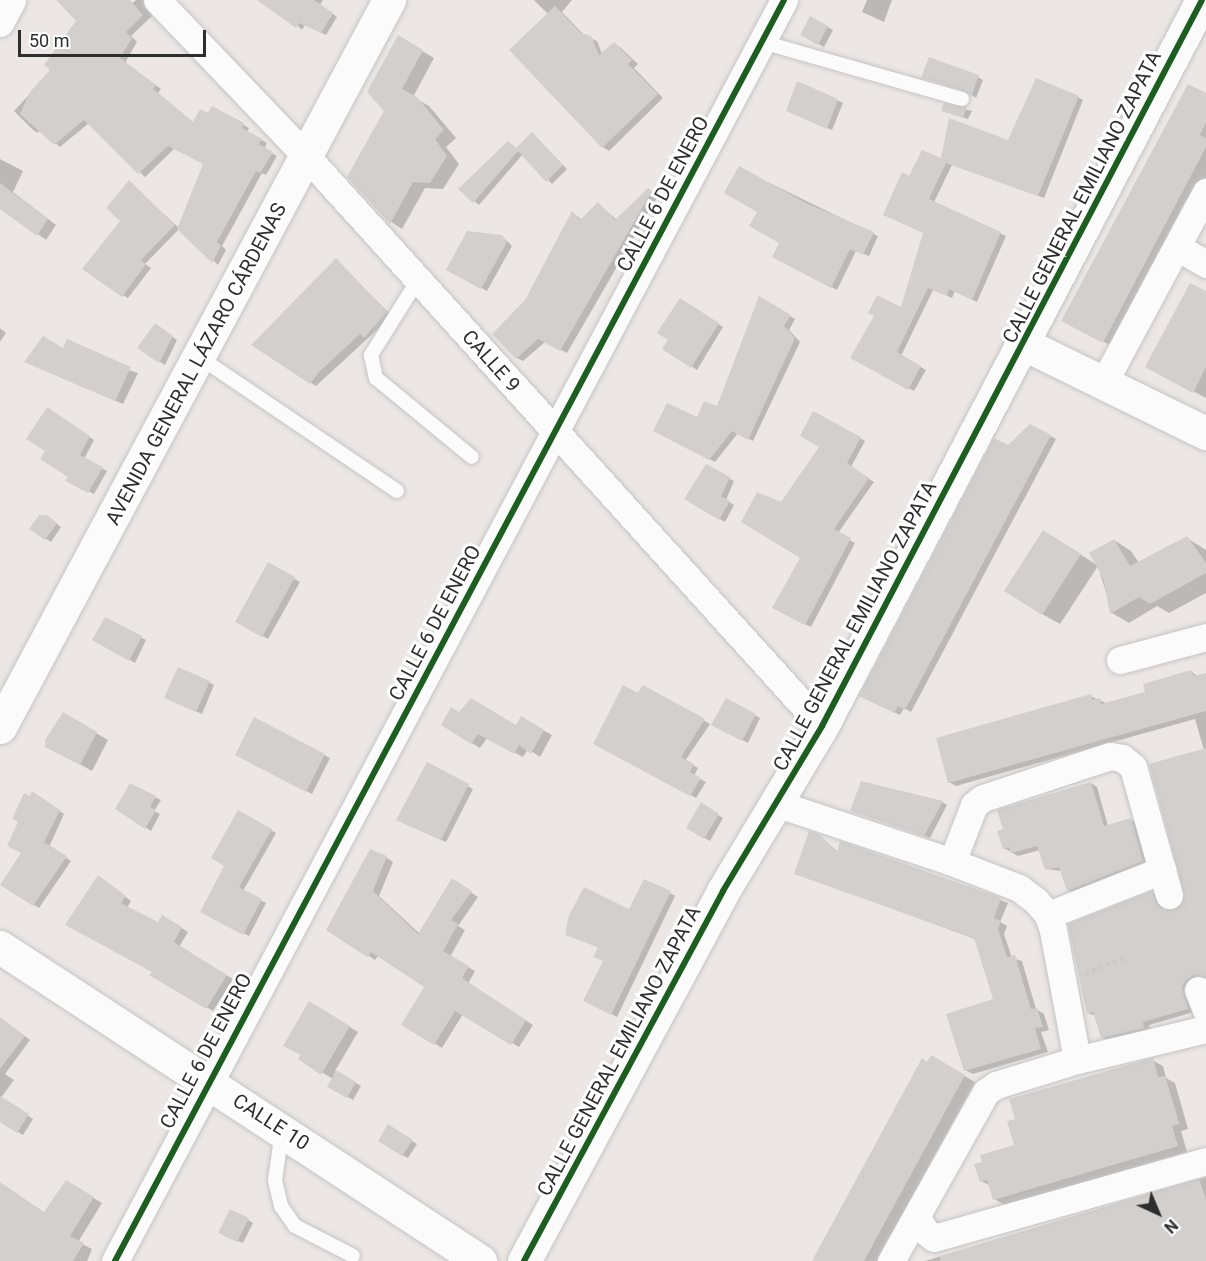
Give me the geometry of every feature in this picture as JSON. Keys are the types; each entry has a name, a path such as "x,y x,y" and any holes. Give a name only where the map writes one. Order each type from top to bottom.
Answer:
{"street":[{"path":"0,23 12,0"},
{"name":"CALLE 9","path":"157,0 307,157 822,726"},
{"name":"AVENIDA GENERAL LÁZARO CÁRDENAS","path":"0,727 389,0"},
{"name":"CALLE 6 DE ENERO","path":"114,1261 784,0"},
{"name":"CALLE GENERAL EMILIANO ZAPATA","path":"524,1261 723,891 822,726 1024,344 1202,0"},
{"path":"1104,382 1206,192"},
{"path":"1177,247 1206,264"},
{"path":"1024,344 1206,434"},
{"path":"1120,660 1206,638"},
{"path":"952,862 974,805 983,798 1110,756 1122,758 1133,767 1166,882 1048,915"},
{"path":"777,804 952,862 1019,888 1048,915 1077,1060"},
{"name":"CALLE 10","path":"0,947 282,1129 480,1261"},
{"path":"891,1261 918,1219 986,1092 996,1085 1077,1060 1206,1029"},
{"path":"918,1219 925,1232 934,1238 1206,1161"}],"lane":[{"path":"762,42 962,99"},
{"path":"418,280 371,355 376,378 472,457"},
{"path":"199,357 397,491"},
{"path":"282,1129 275,1180 282,1206 295,1226 353,1256"}],"path":[{"path":"1063,983 1126,957"}],"building":[{"path":"56,0 130,0 143,15 126,32 132,38 120,58 156,85 153,89 193,122 200,109 208,113 212,106 244,123 242,128 262,139 259,144 273,152 260,173 256,171 217,242 221,246 212,263 177,229 203,164 168,146 138,174 84,120 54,145 20,114 30,92 50,70 44,65 76,21"},
{"path":"257,0 314,0 333,13 321,33 299,23 296,28"},
{"path":"555,6 581,33 591,36 599,55 614,42 632,60 628,64 658,94 602,148 509,50"},
{"path":"810,16 828,26 818,45 800,35"},
{"path":"398,35 423,50 402,89 417,97 444,130 435,139 447,156 430,183 413,182 390,224 347,177 384,111 367,92"},
{"path":"929,57 979,75 971,97 964,90 921,78"},
{"path":"1036,78 1079,96 1038,196 946,163 929,199 1001,232 972,300 949,289 947,296 928,288 897,352 921,366 908,390 850,358 874,316 868,313 877,295 901,307 923,233 883,215 902,172 909,176 922,150 941,158 949,118 1008,140"},
{"path":"797,81 838,99 827,129 786,111"},
{"path":"1188,84 1206,93 1206,123 1200,135 1206,138 1206,147 1103,343 1061,321"},
{"path":"944,103 967,106 963,118 941,111"},
{"path":"532,132 563,165 546,182 518,151 473,203 458,189 508,141 516,148"},
{"path":"739,166 806,203 874,232 863,255 850,249 831,288 772,257 779,243 749,226 757,212 724,193"},
{"path":"129,180 175,225 141,260 146,264 122,297 82,269 120,221 106,208"},
{"path":"0,183 48,219 37,236 0,209"},
{"path":"648,188 652,191 560,351 538,339 516,359 492,334 525,300 572,211 580,220 598,202 615,220"},
{"path":"467,231 502,235 507,242 481,289 446,270"},
{"path":"336,258 387,312 364,338 360,334 319,372 310,384 251,345"},
{"path":"1190,283 1206,291 1206,367 1193,393 1145,367"},
{"path":"759,296 791,315 784,326 795,338 748,440 732,431 709,460 653,431 667,403 697,417 704,401 717,406"},
{"path":"680,298 719,323 691,368 662,349 668,340 657,333"},
{"path":"155,323 173,336 159,363 137,348"},
{"path":"43,336 63,348 67,339 131,367 115,401 24,362"},
{"path":"47,407 90,436 80,455 103,467 88,493 65,481 68,477 40,459 45,451 26,439"},
{"path":"813,411 861,437 847,463 869,478 834,529 851,538 805,625 772,608 800,558 741,522 757,492 781,502 819,447 800,436"},
{"path":"1030,424 1051,435 905,710 898,706 894,713 859,696 994,438 1008,445"},
{"path":"706,464 730,477 721,496 730,501 719,520 684,499"},
{"path":"39,515 47,515 57,523 45,540 29,529"},
{"path":"1043,530 1081,554 1042,615 1004,591"},
{"path":"1187,536 1206,563 1206,573 1150,604 1139,597 1110,614 1103,578 1089,553 1114,539 1130,566"},
{"path":"268,562 295,577 262,637 235,622"},
{"path":"105,617 142,636 129,661 92,640"},
{"path":"178,667 210,681 196,712 164,698"},
{"path":"1191,670 1194,676 1206,673 1206,711 948,783 936,738 1091,694 1092,700 1100,698 1101,704 1145,692 1143,684"},
{"path":"623,685 638,693 643,685 705,719 681,757 694,764 690,772 701,778 690,796 593,744"},
{"path":"471,698 516,725 521,716 544,730 531,754 519,745 514,754 478,734 471,744 441,725 451,707 459,712"},
{"path":"726,698 756,714 742,741 711,725"},
{"path":"63,712 97,732 80,765 45,747 45,740"},
{"path":"254,717 325,754 306,792 235,755"},
{"path":"1206,748 1206,977 1193,975 1185,981 1182,988 1188,1009 1143,1022 1144,1028 1101,1038 1093,1012 1087,1014 1068,924 1152,891 1158,906 1165,910 1181,906 1184,891 1149,764"},
{"path":"427,762 469,784 441,840 396,820"},
{"path":"861,781 943,801 924,836 850,811"},
{"path":"1091,782 1104,826 1131,818 1143,861 1067,891 1059,867 1045,870 1037,846 1011,853 1009,847 1003,849 997,831 1003,829 997,810"},
{"path":"130,783 156,796 150,807 156,810 145,829 115,809"},
{"path":"32,791 60,810 44,842 67,856 33,906 0,885 21,853 7,846 18,822 12,819 24,793 30,796"},
{"path":"701,802 719,814 704,839 686,828"},
{"path":"238,810 272,829 239,887 262,899 243,935 200,912 224,866 211,858"},
{"path":"809,831 820,835 837,852 840,841 1001,898 994,918 1001,921 998,929 1007,957 1015,955 1031,1009 1037,1008 1043,1027 1035,1028 1041,1049 964,1071 946,1014 993,999 974,938 794,874"},
{"path":"370,849 387,856 373,891 418,934 452,878 472,891 451,920 458,924 443,951 469,966 462,978 526,1020 511,1045 455,1011 434,1045 401,1025 424,987 371,952 367,957 326,930"},
{"path":"98,875 126,896 121,903 158,922 162,915 182,927 174,942 227,975 206,1009 149,975 152,972 65,925"},
{"path":"644,879 671,891 611,1015 583,1001 603,961 593,957 598,947 565,935 569,915 584,887 629,909"},
{"path":"309,1001 350,1026 321,1075 298,1059 301,1055 283,1046"},
{"path":"0,1017 25,1036 0,1069"},
{"path":"931,1055 965,1075 864,1261 812,1261 922,1058 927,1062"},
{"path":"1153,1058 1158,1077 1165,1076 1176,1112 1179,1124 1172,1126 1178,1146 993,1200 987,1180 980,1182 974,1164 982,1162 980,1155 1014,1145 1007,1121 1015,1119 1009,1099"},
{"path":"336,1070 356,1082 347,1098 327,1087"},
{"path":"0,1096 29,1114 17,1133 0,1122"},
{"path":"388,1124 413,1140 402,1156 378,1141"},
{"path":"1199,1179 1206,1199 1206,1261 940,1261 940,1256"},
{"path":"66,1180 94,1197 70,1236 84,1243 73,1261 0,1261 0,1182 44,1212"},
{"path":"230,1209 249,1218 237,1242 218,1233"}],"cycle path":[{"path":"115,1261 784,0"},
{"path":"524,1261 723,891 822,726 1202,0"}]}
